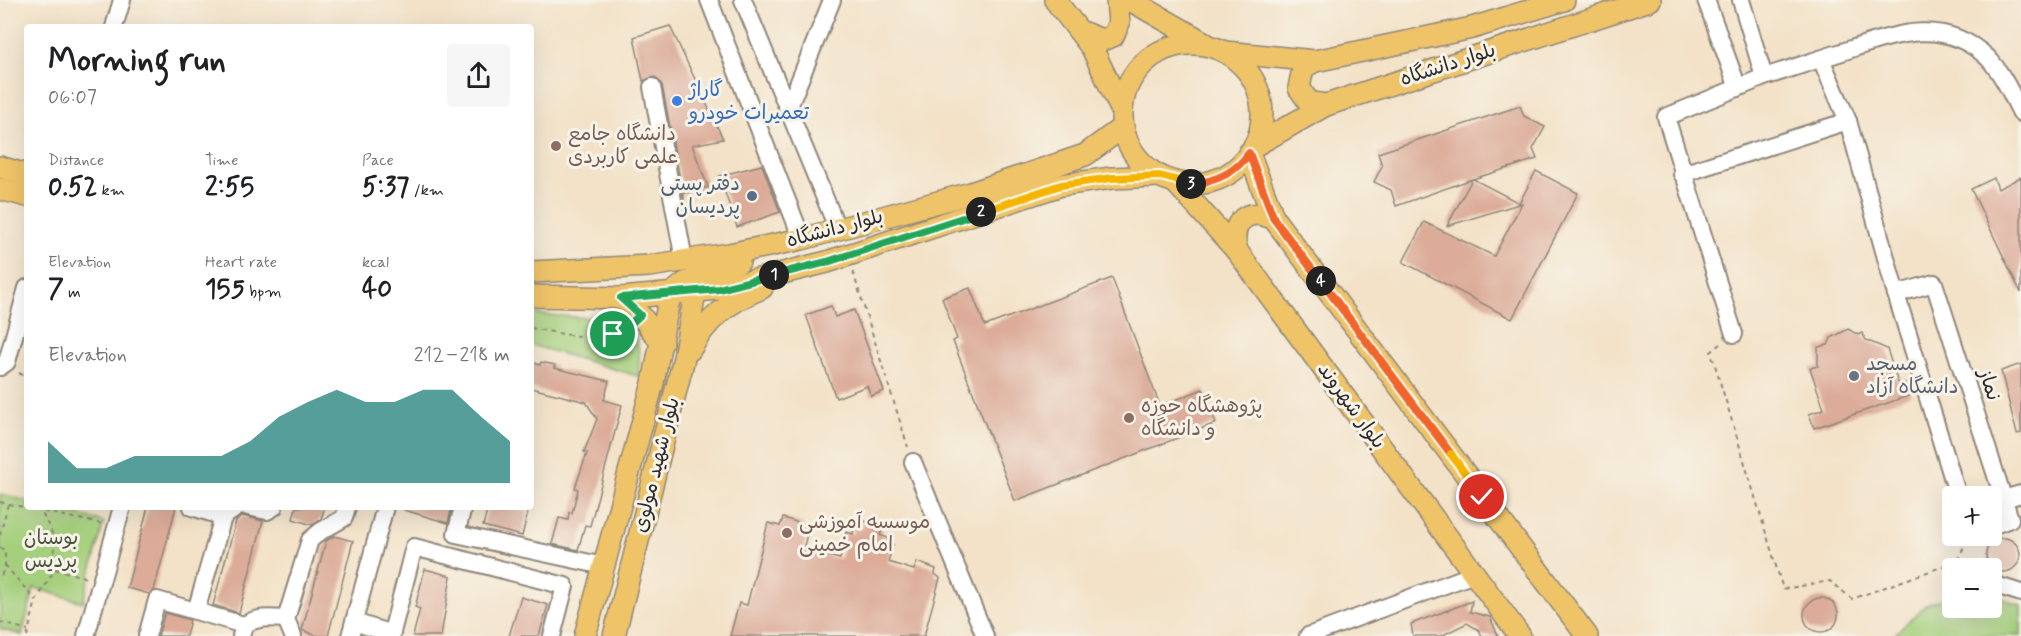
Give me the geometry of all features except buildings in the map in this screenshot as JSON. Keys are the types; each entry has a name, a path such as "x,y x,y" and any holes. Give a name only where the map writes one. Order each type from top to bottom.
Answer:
{"main road":[{"path":"1055,0 1092,48 1136,156 1168,179 1206,182 1221,178 1234,170 1251,150 1261,120 1259,93 1251,76 1240,62 1130,0"},
{"path":"1079,31 1102,40 1113,36 1119,23 1118,0"},
{"name":"بلوار دانشگاه","path":"1217,48 1315,61 1472,28 1564,0"},
{"name":"بلوار دانشگاه","path":"1251,150 1326,105 1650,0"},
{"path":"1122,119 1125,93 1132,77 1150,58 1173,46 1191,43 1217,48"},
{"path":"1315,61 1303,68 1299,88 1309,102 1326,105"},
{"name":"بلوار دانشگاه","path":"534,272 604,270 684,260 775,245 838,230 971,193 1085,155 1122,119"},
{"path":"1251,150 1274,219 1587,636"},
{"path":"0,167 24,174"},
{"name":"بلوار دانشگاه","path":"534,296 621,298 683,290 719,289 827,262 1061,185 1112,178 1168,179"},
{"name":"بلوار شهروند","path":"1168,179 1237,251 1520,636"},
{"path":"0,189 24,195"},
{"path":"1237,251 1234,238 1238,224 1248,215 1262,213 1274,219"},
{"path":"604,270 621,278 665,277 683,290 775,245"},
{"path":"684,358 707,324 725,307 746,295 827,262"},
{"name":"بلوار شهید مولوی","path":"614,636 690,328 683,290"},
{"name":"بلوار شهید مولوی","path":"585,636 663,336 683,290"},
{"path":"621,298 663,336 677,322 690,328"}],"street":[{"path":"115,24 122,0"},
{"path":"709,0 802,239"},
{"path":"743,0 838,230"},
{"path":"788,109 832,0"},
{"path":"1706,0 1738,88"},
{"path":"1741,0 1764,77"},
{"path":"1734,334 1666,117 1764,77 1903,33 1929,32 1951,35 1973,46 1989,60 2021,113"},
{"path":"1821,59 1848,120 1896,294 1955,486"},
{"path":"652,87 684,260"},
{"path":"1682,174 1848,120"},
{"name":"نماز","path":"1896,294 1934,283 2010,519 2002,522"},
{"path":"0,367 7,362 24,299"},
{"path":"913,462 985,636"},
{"path":"2003,499 2021,494"},
{"path":"86,636 122,510"},
{"path":"201,510 223,517"},
{"path":"196,612 223,517 234,510"},
{"path":"293,636 286,619 310,540 344,518 346,510"},
{"path":"384,510 352,629 392,635 414,547 565,586 552,636"},
{"path":"462,510 456,534 604,566"},
{"path":"1308,636 1474,574"},
{"path":"2002,587 2021,593"},
{"path":"147,636 157,600 196,612 243,631 264,617 286,619"}],"path":[{"path":"848,255 913,462"},
{"path":"534,328 600,336 621,332 640,315"},
{"path":"1734,334 1711,352 1783,589 1830,581 1852,599 1958,561 1964,546"},
{"path":"0,502 24,507"},
{"path":"0,535 8,504"},
{"path":"36,510 117,528"},
{"path":"27,636 36,600 55,569 53,535 41,511"},
{"path":"0,547 5,551 5,565 0,580"},
{"path":"5,565 36,600"},
{"path":"55,569 102,581"},
{"path":"0,622 28,630"}],"green space":[{"path":"534,314 624,320 638,346 638,376 534,346"},
{"name":"بوستان پردیس","path":"0,494 24,500 24,510 61,510 104,522 83,602 34,588 22,635 0,629"},
{"path":"2002,598 2021,605 2021,636 1893,636 1927,604 1942,599 1942,618 2002,618"}],"place":[{"name":"گاراژ تعمیرات خودرو","path":"677,101"},
{"name":"دانشگاه جامع علمی کاربردی","path":"556,146"},
{"name":"دفتر پستی پردیسان","path":"752,196"},
{"name":"مسجد دانشگاه آزاد","path":"1854,376"},
{"name":"پژوهشگاه حوزه و دانشگاه","path":"1129,418"},
{"name":"موسسه آموزشی امام خمینی","path":"787,533"}],"route":[{"path":"613,334 621,332 640,315 621,298 719,289 827,262 1061,185 1112,178 1160,176 1176,182 1191,184 1206,182 1221,178 1234,170 1249,153 1274,219 1482,497"}]}
